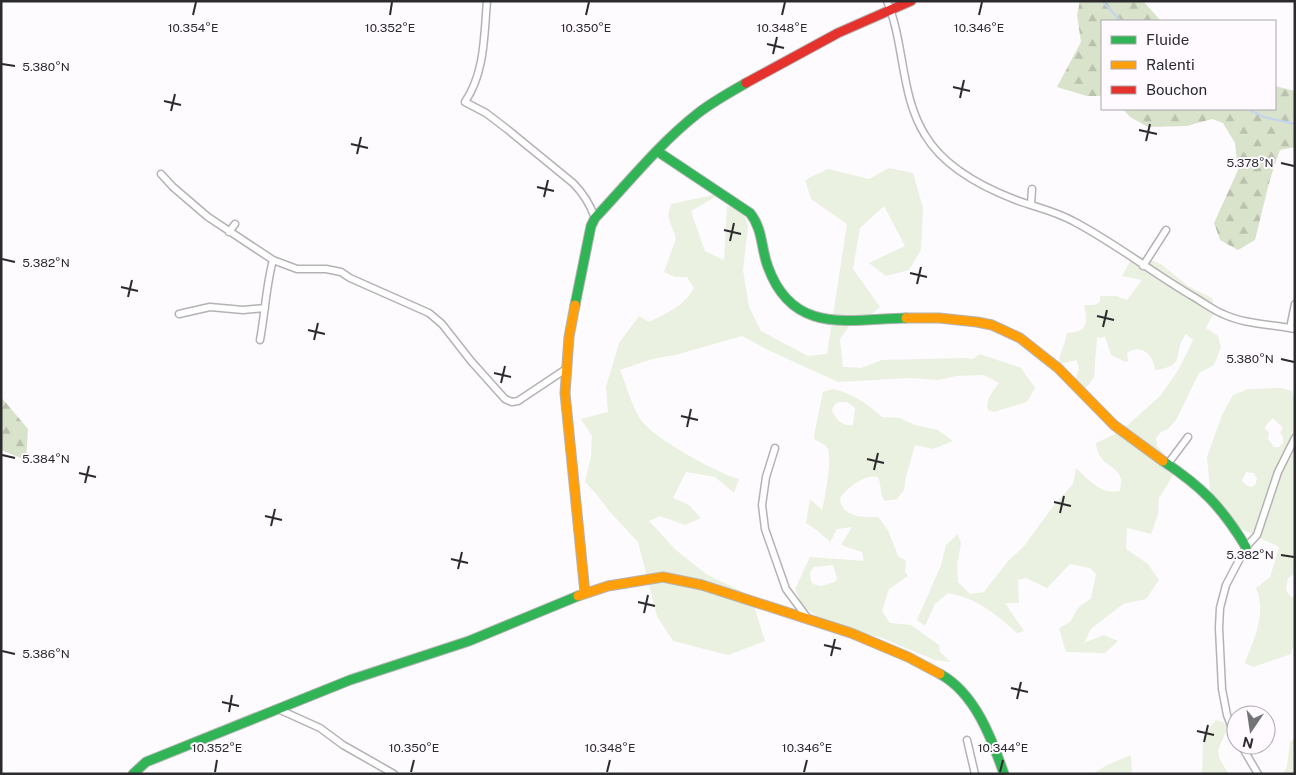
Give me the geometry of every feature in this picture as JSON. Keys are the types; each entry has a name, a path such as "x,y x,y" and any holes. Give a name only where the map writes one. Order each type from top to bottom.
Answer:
{"street":[{"path":"487,1 484,44 478,74 465,102 486,112 573,183 590,204 595,218"},
{"path":"585,594 566,414 566,369 569,337 577,292 588,237 595,218 657,152 697,115 748,82 889,5 911,1"},
{"path":"889,5 914,114 925,136 942,157 959,170 989,188 1072,220 1112,244 1143,266 1223,314 1241,320 1292,328 1295,304"},
{"path":"657,152 750,213 760,227 763,252 771,276 779,290 792,303 804,311 829,321 938,318 979,322 1014,334 1059,368 1111,423 1138,445 1205,492 1233,525 1246,547"},
{"path":"161,174 187,199 229,232 273,260 297,269 326,269 341,272 350,278 429,313 442,324 471,361 505,399 512,402 518,401 566,369"},
{"path":"1031,205 1032,189"},
{"path":"229,232 235,224"},
{"path":"1143,266 1166,230"},
{"path":"260,340 266,289 273,260"},
{"path":"179,314 210,307 243,310 265,308"},
{"path":"1167,465 1188,437"},
{"path":"1226,711 1222,693 1219,628 1223,593 1246,547 1257,535 1274,480 1295,438"},
{"path":"774,448 766,477 762,505 765,529 786,588 809,620"},
{"path":"135,773 146,762 350,680 469,641 608,586 663,577 702,585 850,633 908,657 949,679 961,689 978,714 991,737 1004,774"},
{"path":"278,709 320,728 343,745 394,774"},
{"path":"967,740 975,774"},
{"path":"1247,755 1258,774"}],"green space":[{"path":"1080,1 1143,1 1160,20 1101,20 1101,96 1087,96 1057,87 1081,42 1077,15"},
{"path":"1276,86 1295,91 1295,147 1280,150 1270,179 1255,240 1238,250 1220,240 1214,223 1238,170 1235,143 1223,123 1212,119 1187,126 1148,127 1130,117 1124,110 1276,110"},
{"path":"889,168 913,173 923,208 921,250 909,270 886,276 869,263 905,246 884,206 860,228 853,269 880,307 870,316 855,318 840,339 843,367 861,368 882,360 973,359 980,354 1021,368 1035,388 1027,402 994,412 988,410 987,406 990,396 999,383 984,375 956,376 938,380 909,378 838,382 742,336 675,355 652,359 620,370 636,412 646,425 685,453 716,470 739,479 734,493 715,477 686,472 673,498 689,505 701,518 685,525 660,516 649,521 676,550 706,574 751,596 765,641 728,655 673,641 657,616 638,542 585,482 591,456 592,436 581,419 608,412 606,387 619,343 639,316 649,322 680,304 690,295 694,288 687,277 675,277 664,272 676,238 668,216 671,204 722,193 691,211 705,251 724,260 727,206 742,208 748,226 743,270 749,307 761,331 808,356 827,354 847,224 811,199 805,180 828,169 869,179"},
{"path":"1140,256 1161,264 1188,286 1212,298 1215,310 1206,328 1218,336 1221,347 1214,365 1199,373 1176,420 1156,438 1157,446 1164,454 1165,463 1176,470 1159,498 1158,515 1151,534 1127,528 1126,549 1148,564 1159,580 1146,599 1123,604 1091,629 1084,643 1104,635 1118,641 1105,653 1066,652 1059,628 1070,622 1078,608 1091,598 1096,574 1090,568 1070,564 1047,588 1026,578 1018,580 1019,603 1005,603 1024,631 1017,633 978,603 948,593 935,604 925,626 917,620 941,565 946,545 958,534 961,544 957,564 958,582 970,594 984,592 1008,561 1024,546 1054,505 1073,484 1076,468 1101,489 1113,492 1120,491 1121,480 1119,474 1100,456 1096,443 1121,431 1160,396 1179,369 1193,340 1186,334 1176,362 1165,368 1155,370 1152,360 1146,352 1137,349 1132,350 1127,353 1128,361 1126,362 1111,355 1105,337 1097,338 1094,377 1087,387 1076,392 1072,387 1079,369 1077,360 1059,364 1059,360 1067,333 1079,331 1085,325 1084,305 1094,305 1100,302 1100,296 1116,296 1127,300 1142,280 1122,276 1132,258"},
{"path":"1282,388 1292,391 1295,404 1295,448 1292,454 1295,460 1295,573 1288,578 1286,590 1290,596 1295,598 1295,641 1291,654 1253,667 1245,663 1260,617 1259,598 1256,588 1270,577 1279,547 1233,525 1211,499 1207,457 1222,415 1233,395 1248,389","holes":["1273,418 1283,428 1280,433 1283,437 1283,443 1279,447 1274,447 1268,439 1269,433 1265,429 1266,425","1246,472 1254,473 1257,479 1252,487 1242,481"]},
{"path":"833,389 853,396 871,407 882,417 900,418 915,425 938,430 953,441 933,449 915,445 904,490 897,499 885,501 878,477 862,480 847,490 840,498 841,505 849,513 878,517 888,530 898,556 906,561 905,572 908,576 889,589 882,611 890,623 911,625 939,645 940,652 951,662 935,660 882,638 831,625 802,606 795,589 810,557 864,561 862,552 841,545 852,527 837,529 830,542 806,523 810,499 822,510 828,479 828,449 824,444 815,440 814,435 823,392","holes":["847,402 855,408 853,425 843,424 835,416 832,410 835,404","833,565 837,578 835,582 821,586 813,584 810,573 814,567"]},
{"path":"1,397 28,429 26,460 1,450"},
{"path":"1216,720 1223,722 1226,726 1226,732 1218,751 1229,774 1201,774 1204,741"},
{"path":"1295,739 1295,774 1283,774 1287,767 1290,742"},
{"path":"1131,755 1132,774 1093,774 1107,765"}],"waterway":[{"path":"1102,1 1120,20"},
{"path":"1250,110 1264,117 1295,124"}],"traffic: fast":[{"path":"575,305 591,226 595,218 657,151 683,126 697,114 746,83"},
{"path":"657,151 750,213 760,232 768,267 779,289 792,304 808,314 825,319 906,318"},
{"path":"1163,461 1210,498 1246,547"},
{"path":"133,774 146,762 350,680 469,641 578,596"},
{"path":"940,674 963,693 981,718 1004,774"}],"traffic: slow":[{"path":"575,305 569,337 565,393 585,593"},
{"path":"906,318 939,318 977,322 992,325 1020,338 1058,368 1114,425 1163,461"},
{"path":"578,596 608,586 663,577 702,585 851,633 908,657 940,674"}],"traffic: jam":[{"path":"746,83 838,33 911,1"}]}
